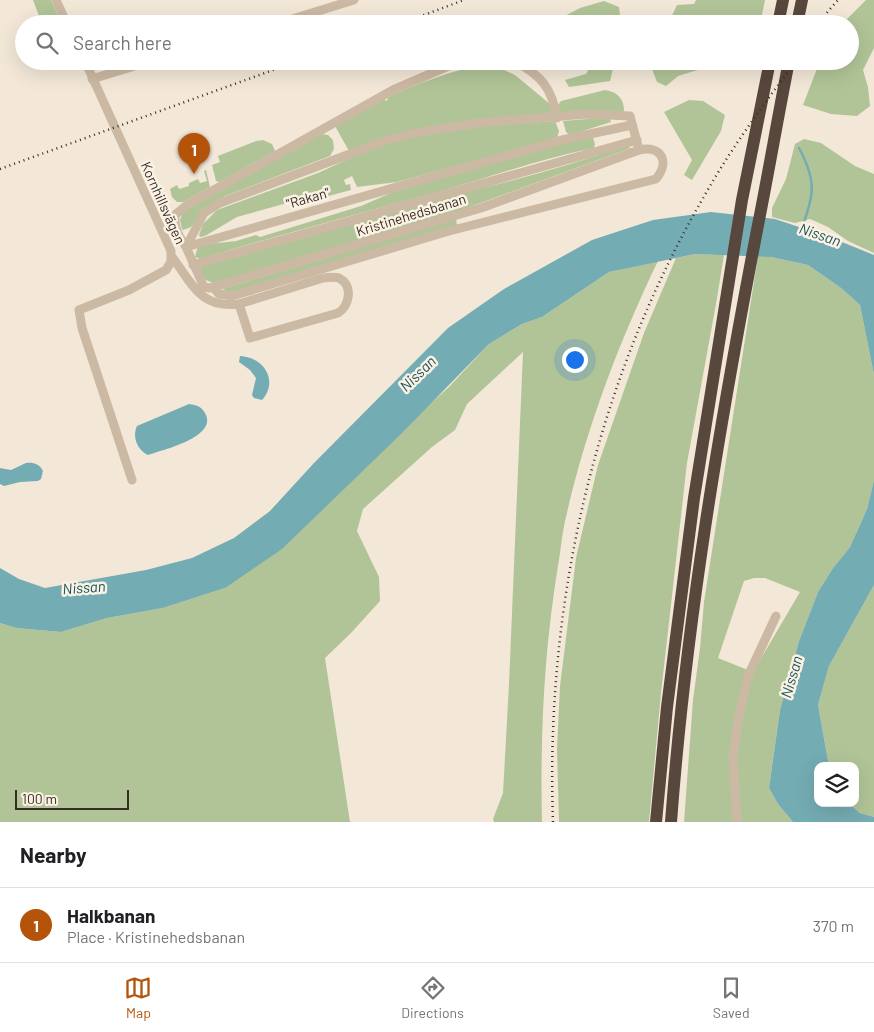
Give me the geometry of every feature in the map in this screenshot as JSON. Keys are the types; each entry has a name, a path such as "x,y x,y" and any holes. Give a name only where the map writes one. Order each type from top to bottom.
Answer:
{"highway":[{"path":"780,15 783,0"},
{"path":"799,15 802,0"},
{"path":"656,822 679,604 694,498 742,200 768,70"},
{"path":"671,822 687,670 705,529 726,395 787,70"}],"street":[{"path":"56,0 63,15"},
{"path":"305,15 354,0"},
{"name":"Kornhillsvägen","path":"88,70 171,251 172,257 166,270 129,290 79,310 82,328 132,480"},
{"path":"92,79 122,70"},
{"path":"239,304 250,338 338,314 344,310 348,297 345,283 341,279 334,277 323,278 239,304 227,306 217,304 204,287 186,246 175,229 175,216 180,210 374,100 439,70"},
{"path":"529,70 536,74 548,88 555,106 557,118"},
{"path":"172,257 191,285 232,296 449,230 656,179 662,169 662,157 659,152 651,149 639,150 630,116 587,114 445,127 387,140 220,203 204,213 186,246"},
{"name":"\"Rakan\"","path":"186,246 562,140 632,125"},
{"path":"193,265 637,140"},
{"name":"Kristinehedsbanan","path":"206,289 481,208 639,150"},
{"path":"737,822 733,755 740,716 748,676 776,616"}],"green space":[{"path":"33,0 51,0 58,15 39,15"},
{"path":"696,0 765,0 762,15 672,15 677,5 694,4"},
{"path":"866,0 874,0 874,48 863,70 868,87 870,106 857,116 831,114 803,105 817,70 859,70 859,15 851,15"},
{"path":"604,1 619,7 620,15 567,15 580,8"},
{"path":"462,70 504,70 515,75 550,104 553,113 476,120 349,151 335,126 383,99 386,101 388,97 443,75"},
{"path":"588,70 613,70 610,81 569,87 565,80 586,74"},
{"path":"652,70 698,70 678,76 666,86 657,82"},
{"path":"605,90 619,96 624,106 622,113 560,114 558,105 561,101"},
{"path":"689,100 703,101 725,115 721,131 692,180 684,175 692,160 664,112"},
{"path":"610,119 611,122 570,135 566,132 563,121"},
{"path":"555,121 559,131 557,138 397,182 357,187 352,176 344,180 346,185 350,184 351,190 310,201 305,198 237,217 205,236 200,237 199,235 203,224 217,210 318,173 372,148 395,141 460,128"},
{"path":"321,134 328,135 333,140 334,149 330,156 225,196 208,207 191,227 182,229 180,220 183,212"},
{"path":"588,136 593,138 594,148 537,162 200,259 195,257 200,245 236,241 256,235 260,237 361,206 400,189"},
{"path":"804,139 821,143 855,166 874,174 874,253 848,241 828,227 810,219 795,223 772,217 772,208 786,179 795,144"},
{"path":"263,140 272,144 275,151 219,182 216,181 212,165 220,162 218,156"},
{"path":"626,146 631,148 445,216 213,283 206,280 199,269 202,266 455,194 541,173"},
{"path":"206,170 210,187 183,202 177,202 172,197 170,189 177,185 179,189 189,186 189,183 198,179 200,183 207,181 204,171"},
{"path":"456,219 457,225 237,291 229,292 222,289"},
{"path":"695,254 724,255 687,463 661,693 649,822 559,822 557,749 560,686 576,558 598,465 644,333 676,258"},
{"path":"758,256 808,265 841,288 860,305 874,375 874,480 867,509 850,547 833,568 818,592 799,641 780,710 769,788 778,804 793,822 684,822 693,700 704,602","holes":["754,578 765,578 800,592 753,672 718,658 744,581"]},
{"path":"658,261 630,323 605,386 583,451 565,523 553,598 546,662 542,726 542,822 494,822 493,819 503,793 523,352 467,404 455,430 432,447 363,509 357,531 379,577 380,601 325,658 350,822 0,822 0,623 16,628 61,632 107,618 163,608 225,588 449,387 489,344 522,324 542,317 609,272"},
{"path":"874,585 874,817 860,813 853,807 859,807 859,762 828,762 818,705 829,666"}],"water":[{"name":"Nissan","path":"711,212 775,219 832,238 874,255 874,375 860,305 841,288 808,265 771,257 695,254 609,272 542,317 522,324 489,344 402,433 282,549 225,588 163,608 107,618 61,632 16,628 0,623 0,568 19,579 45,588 146,570 192,558 234,538 270,511 314,463 448,328 504,289 592,240 653,220"},
{"path":"240,356 249,357 256,361 266,371 269,385 267,393 262,400 254,398 252,395 256,378 250,370 239,362"},
{"path":"189,404 198,406 205,413 207,421 204,429 197,436 176,446 148,455 144,453 136,442 137,426"},
{"path":"26,463 34,463 40,467 43,471 41,479 4,486 0,484 0,468 11,470"},
{"name":"Nissan","path":"874,480 874,585 829,666 818,705 828,762 814,762 814,807 853,807 860,813 874,817 874,822 793,822 778,804 769,788 780,710 799,641 818,592 833,568 850,547 867,509"}],"waterway":[{"name":"Nissan","path":"799,148 809,170 812,188 802,228"}],"railway":[{"path":"424,15 464,0"},
{"path":"825,15 838,0"},
{"path":"0,169 273,70"},
{"path":"553,822 553,740 558,658 569,577 585,497 607,418 634,341 667,266 706,193 727,159 789,70"}],"place":[{"name":"Halkbanan","path":"194,174"}]}
